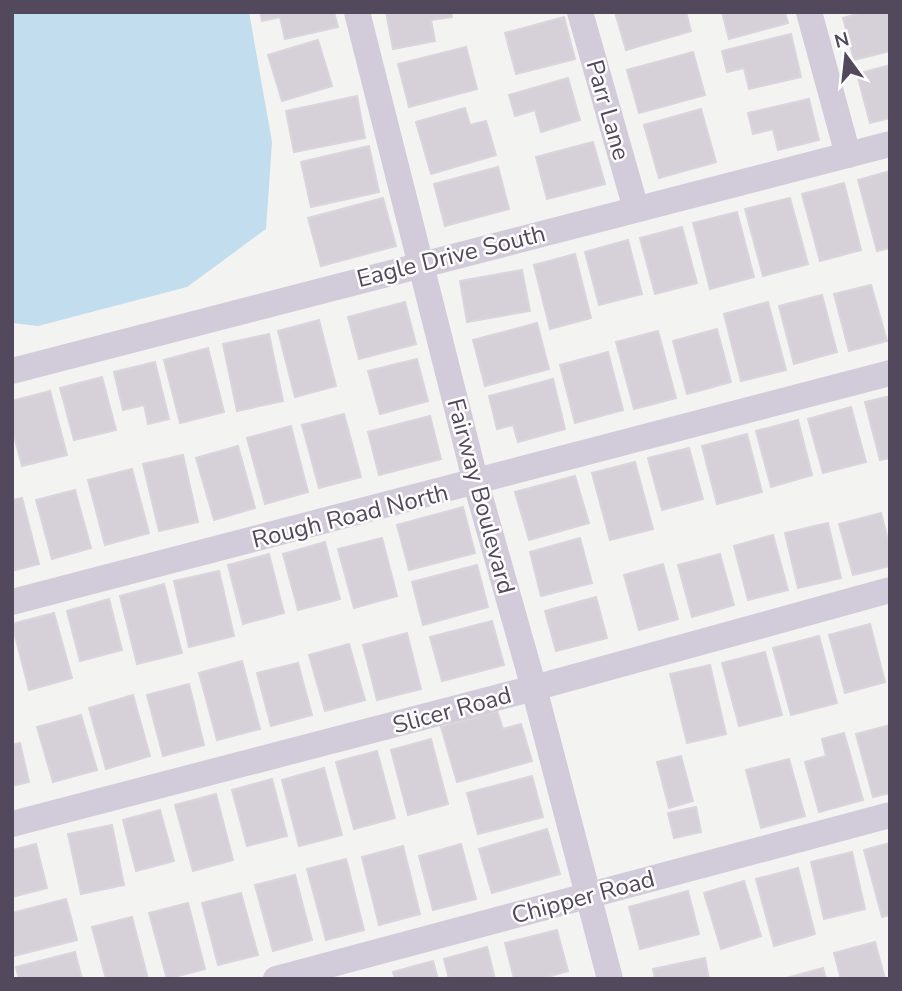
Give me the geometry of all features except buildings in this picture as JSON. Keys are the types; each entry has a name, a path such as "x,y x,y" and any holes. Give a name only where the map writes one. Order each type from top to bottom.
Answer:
{"street":[{"name":"Fairway Boulevard","path":"358,12 476,483 534,688 610,979"},
{"name":"Parr Lane","path":"580,12 636,209"},
{"path":"809,12 848,155"},
{"name":"Eagle Drive South","path":"12,371 420,263 890,144"},
{"name":"Rough Road North","path":"12,602 890,373"},
{"name":"Slicer Road","path":"12,824 534,688 890,590"},
{"name":"Chipper Road","path":"276,979 890,815"}],"shaded area":[{"path":"12,12 249,12 272,142 266,229 187,287 38,326 12,323"}]}
